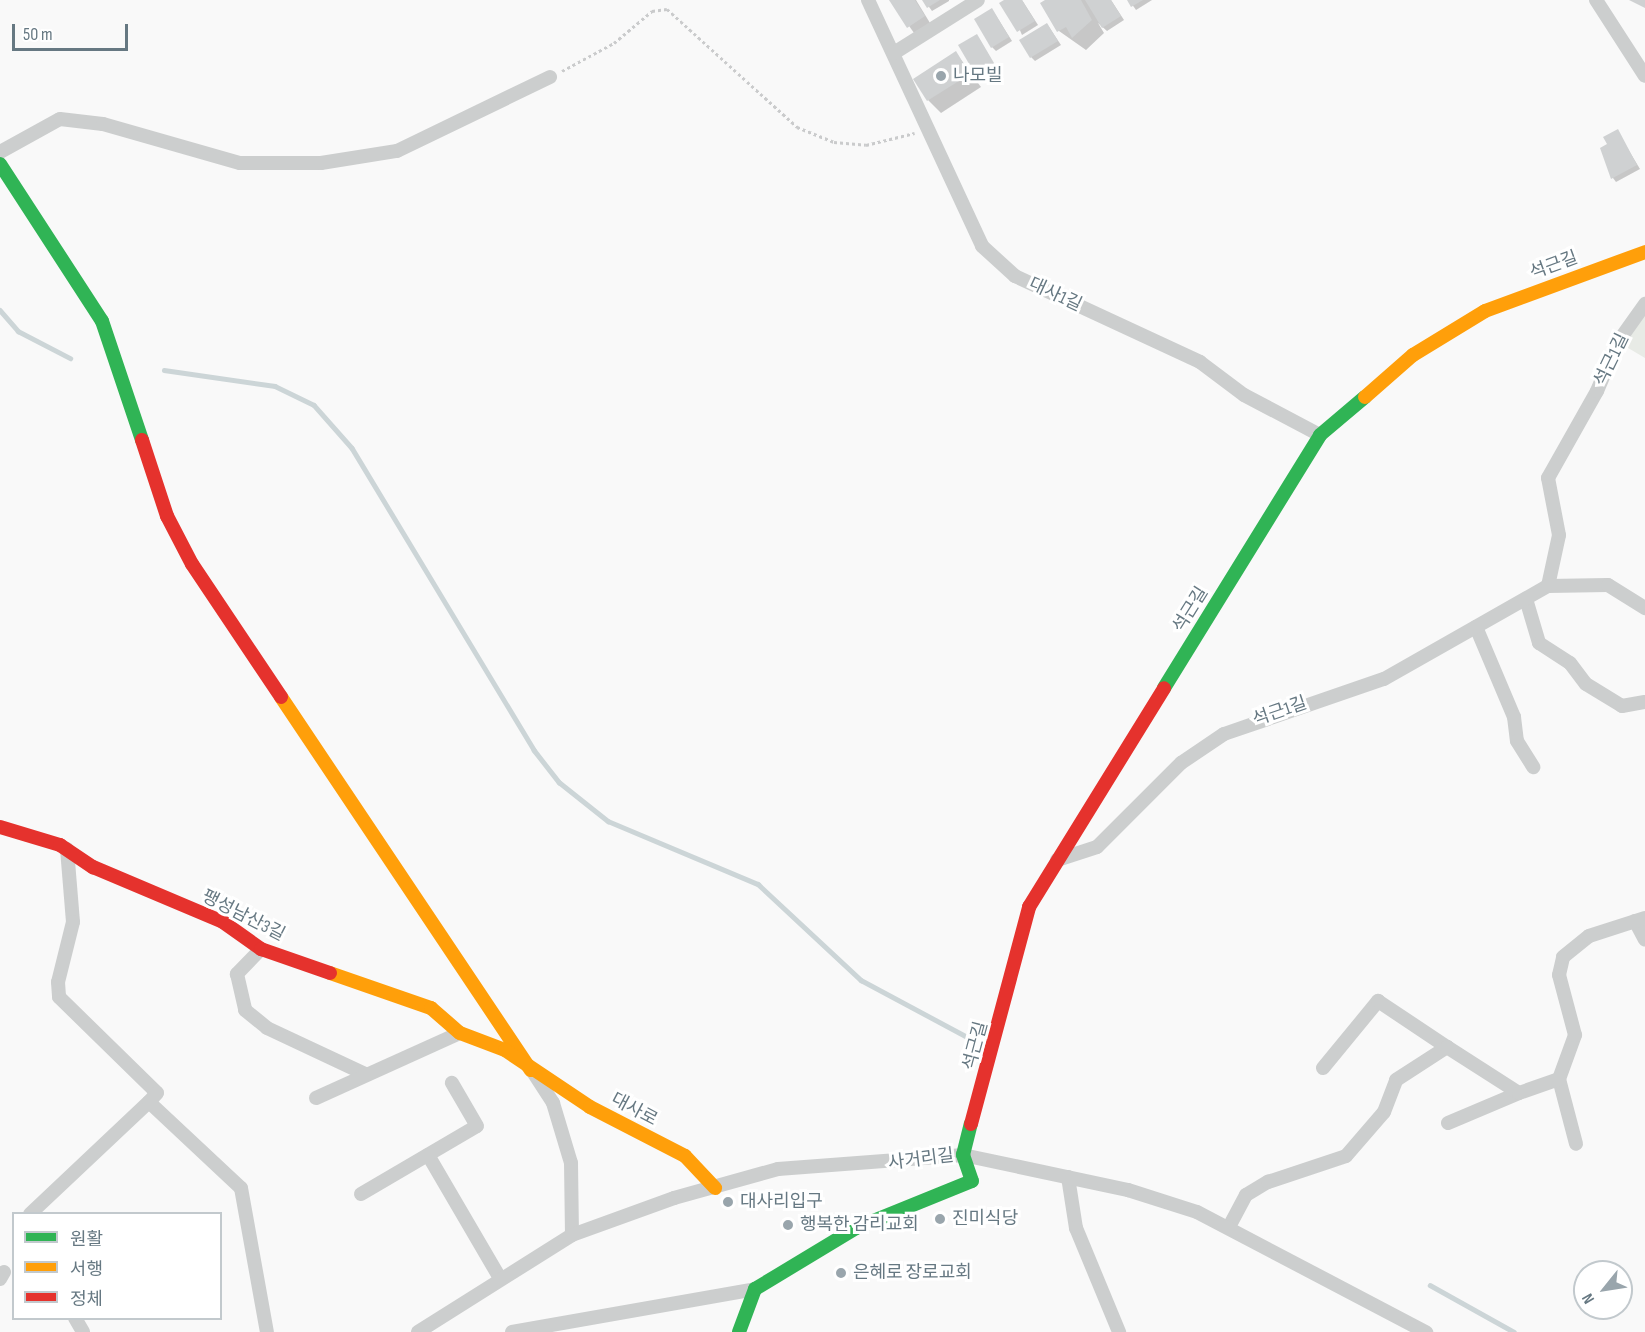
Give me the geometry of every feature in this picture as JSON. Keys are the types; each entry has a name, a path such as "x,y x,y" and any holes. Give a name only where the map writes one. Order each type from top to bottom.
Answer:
{"street":[{"name":"대사1길","path":"868,0 982,246 1015,276 1200,362 1244,395 1320,435"},
{"path":"894,53 978,0"},
{"path":"1596,0 1645,76"},
{"path":"0,152 60,119 103,124 240,164 321,163 397,151 550,77"},
{"path":"0,164 102,321 167,516 192,564 553,1103 571,1163 572,1235"},
{"name":"석근길","path":"963,1155 1029,907 1320,435 1413,355 1485,311 1645,252"},
{"name":"석근1길","path":"1548,586 1559,535 1548,478 1618,342 1645,304"},
{"name":"석근1길","path":"1057,860 1096,847 1181,763 1224,734 1384,679 1548,586 1608,585 1645,608"},
{"path":"1526,599 1539,643 1570,663 1586,684 1622,706 1645,702"},
{"path":"1476,627 1515,717 1517,741 1533,766"},
{"name":"팽성남산3길","path":"0,827 67,849 93,867 223,922 261,949 431,1008 460,1033 506,1050 531,1070"},
{"path":"32,1212 158,1093 59,997 58,981 73,922 67,849"},
{"path":"1576,1144 1559,1079 1575,1035 1559,975 1563,957 1589,936 1640,920 1645,940"},
{"path":"261,949 237,974 245,1010 267,1028 365,1074"},
{"path":"1323,1068 1378,1001 1519,1093"},
{"path":"316,1098 460,1033"},
{"path":"1230,1225 1246,1195 1268,1182 1346,1156 1384,1112 1395,1080 1447,1047"},
{"name":"대사로","path":"531,1070 633,1132 685,1156 715,1188"},
{"path":"1448,1123 1559,1079"},
{"path":"361,1194 477,1126 452,1083"},
{"path":"149,1102 241,1188 267,1332"},
{"path":"428,1155 500,1278"},
{"path":"512,1332 755,1288 856,1228 972,1181 963,1155"},
{"name":"사거리길","path":"418,1332 500,1278 572,1235 715,1188 778,1169 963,1155 1128,1190 1230,1225 1426,1332"},
{"path":"1068,1177 1076,1228 1119,1332"},
{"path":"739,1332 755,1288"}],"path":[{"path":"550,77 614,43 652,11 667,9 797,127 834,142 866,146 928,132"}],"shaded area":[{"path":"1645,303 1645,358 1618,342"}],"building":[{"path":"889,0 915,0 925,16 907,28"},
{"path":"922,0 940,0 927,8"},
{"path":"1004,0 1022,0 1035,21 1017,32 999,3"},
{"path":"1045,0 1081,0 1092,20 1072,38 1066,27 1057,32 1040,3"},
{"path":"1085,0 1111,0 1121,16 1102,28"},
{"path":"1127,0 1143,0 1131,7"},
{"path":"1629,0 1645,0 1645,8"},
{"path":"992,8 1009,37 991,48 974,19"},
{"path":"1047,23 1058,41 1030,58 1019,40"},
{"path":"977,34 994,63 975,74 958,45"},
{"name":"나모빌","path":"956,51 970,74 927,101 913,79"},
{"path":"1618,129 1637,165 1611,179 1600,148 1607,144 1603,137"}],"waterway":[{"path":"0,310 18,331 70,358"},
{"path":"164,370 275,386 314,405 352,448 534,750 559,782 608,821 758,884 861,980 971,1039"},
{"path":"1430,1285 1514,1332"}],"traffic: fast":[{"path":"0,164 102,321 142,440"},
{"path":"1164,688 1320,435 1365,397"},
{"path":"739,1332 755,1289 856,1228 972,1181 963,1155 971,1124"}],"traffic: slow":[{"path":"1365,397 1413,355 1485,311 1645,252"},
{"path":"281,697 531,1070"},
{"path":"330,973 431,1008 460,1033 505,1050 590,1107 685,1156 715,1188"}],"traffic: jam":[{"path":"142,440 167,516 192,564 281,697"},
{"path":"971,1124 1029,907 1164,688"},
{"path":"0,827 60,845 93,867 223,922 261,949 330,973"}],"place":[{"name":"나모빌","path":"941,76"},
{"name":"대사리입구","path":"728,1202"},
{"name":"진미식당","path":"940,1219"},
{"name":"행복한 감리교회","path":"788,1225"},
{"name":"은혜로 장로교회","path":"841,1273"}]}
